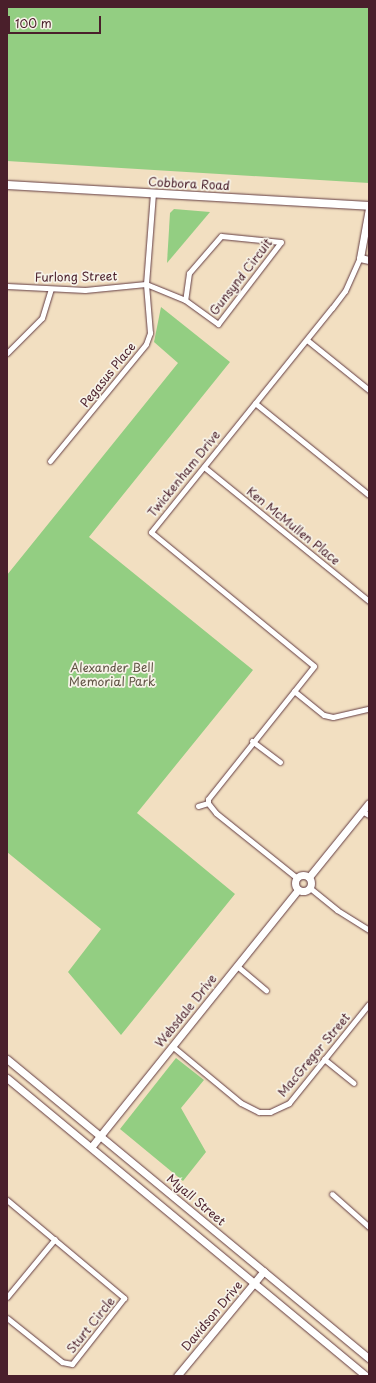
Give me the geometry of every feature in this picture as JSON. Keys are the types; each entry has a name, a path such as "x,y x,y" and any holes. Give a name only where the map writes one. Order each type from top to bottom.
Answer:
{"main road":[{"name":"Cobbora Road","path":"7,185 369,207"}],"street":[{"name":"Pegasus Place","path":"50,461 146,344 150,333 146,284 153,194"},
{"name":"Twickenham Drive","path":"208,803 210,794 314,666 151,532 345,291 360,258 369,207"},
{"name":"Gunsynd Circuit","path":"146,284 185,300 218,324 281,242 221,236 189,273 185,300"},
{"path":"360,258 369,260"},
{"name":"Furlong Street","path":"7,286 51,289 92,289 146,284"},
{"path":"7,353 42,318 51,289"},
{"path":"307,340 369,390"},
{"path":"255,403 369,495"},
{"name":"Ken McMullen Place","path":"204,467 369,601"},
{"path":"294,691 324,715 333,717 369,709"},
{"path":"252,741 280,762"},
{"path":"198,806 208,803 216,813 297,878"},
{"path":"309,877 369,803"},
{"path":"362,811 369,815"},
{"path":"303,875 309,877 312,882 310,888 306,892 298,890 295,883 297,878 303,875"},
{"path":"310,888 337,910 369,930"},
{"name":"Websdale Drive","path":"92,1146 298,890"},
{"path":"236,966 266,990"},
{"name":"MacGregor Street","path":"172,1046 241,1103 259,1112 279,1110 289,1103 369,1004"},
{"name":"Myall Street","path":"7,1059 369,1359"},
{"path":"324,1059 354,1084"},
{"path":"7,1078 92,1146 366,1376"},
{"path":"332,1194 369,1227"},
{"name":"Sturt Circle","path":"7,1200 120,1293 124,1298 122,1303 72,1364 68,1365 7,1318"},
{"path":"7,1297 55,1239"},
{"name":"Davidson Drive","path":"177,1376 264,1271"}],"green space":[{"path":"7,7 369,7 369,183 7,161"},
{"path":"174,209 210,212 167,263 170,213"},
{"name":"Alexander Bell Memorial Park","path":"161,307 230,362 89,537 253,670 137,813 235,894 121,1035 68,972 101,929 7,852 7,575 178,363 154,342"},
{"path":"176,1058 204,1080 181,1108 206,1152 183,1181 120,1129"}]}
